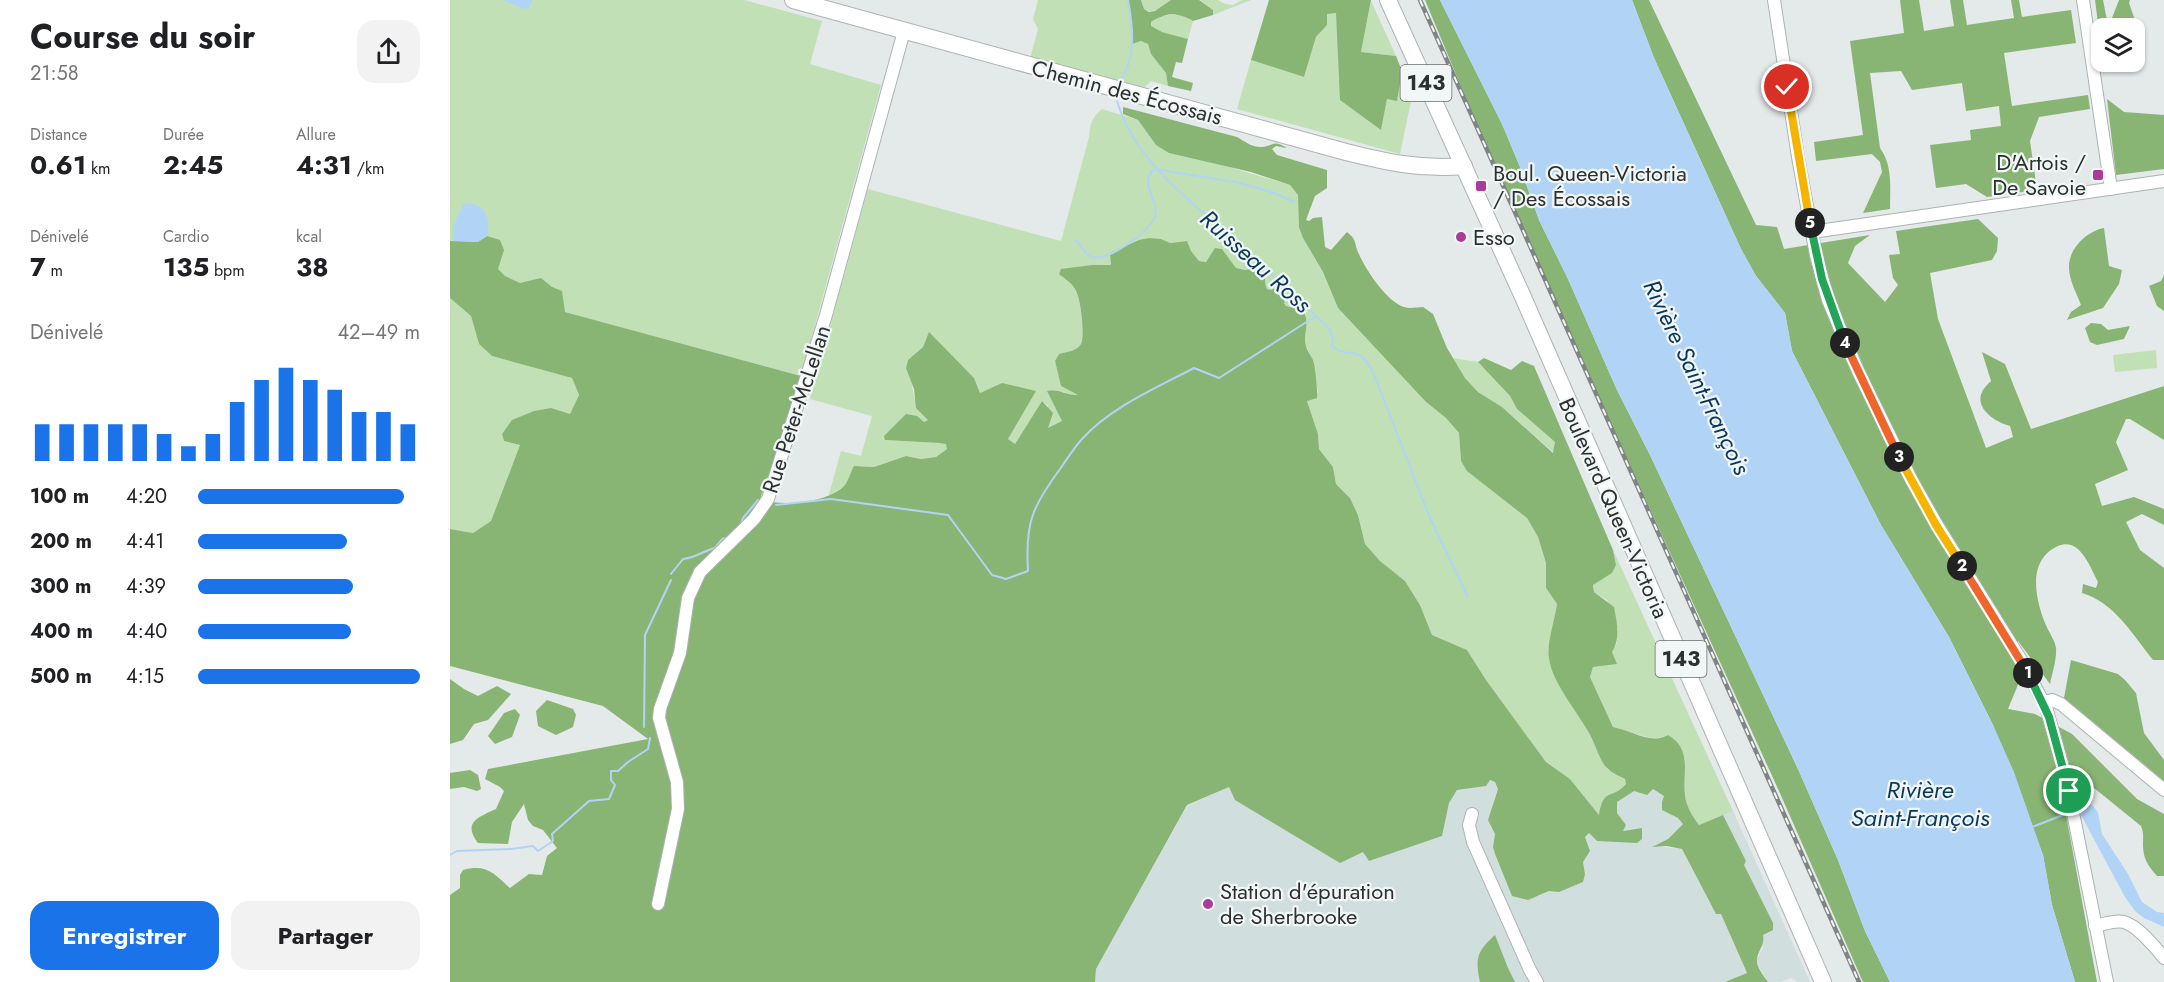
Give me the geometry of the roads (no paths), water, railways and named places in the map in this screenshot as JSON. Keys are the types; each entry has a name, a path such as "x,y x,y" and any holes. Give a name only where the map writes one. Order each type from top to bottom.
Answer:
{"main road":[{"name":"Chemin des Écossais","path":"793,0 1369,158 1412,166 1444,168 1464,166"},
{"name":"143","path":"1388,0 1464,166"},
{"name":"Boulevard Queen-Victoria","path":"1464,166 1823,982"}],"street":[{"path":"1774,0 1798,157 1828,300 1881,421 1936,525 2021,660 2044,702 2057,741 2069,791 2107,982"},
{"path":"2083,0 2111,189"},
{"name":"Rue Peter-McLellan","path":"658,904 679,796 659,718 660,709 680,653 688,598 700,572 754,519 768,500 826,315 904,31"},
{"path":"1812,232 2164,181"},
{"path":"2044,702 2052,700 2059,702 2164,790"},
{"path":"1472,814 1469,825 1473,842 1537,982"},
{"path":"2096,926 2116,922 2129,924 2164,958"}],"water":[{"path":"503,0 533,0 529,8 524,9"},
{"name":"Rivière Saint-François","path":"1440,0 1632,0 1654,58 1741,249 1756,276 1785,313 1792,351 1881,525 1949,637 1993,725 2014,772 2043,855 2052,905 2075,982 1890,982 1865,931 1838,860 1798,769 1617,390 1539,220 1502,124"},
{"path":"468,203 480,207 486,214 487,236 478,242 454,241 455,223 463,205"},
{"path":"2082,797 2098,813 2102,834 2128,874 2142,902 2157,912 2164,913 2164,927 2144,918 2135,911 2125,897 2081,815 2078,798"}],"waterway":[{"name":"Ruisseau Ross","path":"1119,82 1125,73 1131,53 1132,32 1128,0"},
{"name":"Ruisseau Ross","path":"776,505 831,499 948,515 992,575 1006,579 1028,571 1029,528 1037,505 1073,450 1106,417 1194,368 1219,378 1316,316 1164,177 1136,142 1117,101"},
{"path":"1075,240 1089,256 1098,258 1117,251 1145,230 1155,217 1156,211 1148,185 1150,174 1155,169 1240,183 1274,193 1294,202"},
{"path":"1317,317 1331,333 1332,346 1362,357 1373,372 1430,518 1468,597"},
{"name":"Ruisseau Ross","path":"741,524 743,518 758,500"},
{"name":"Ruisseau Ross","path":"671,574 683,559 715,548 722,539 726,538"},
{"name":"Ruisseau Ross","path":"644,727 645,635 671,580"},
{"name":"Ruisseau Ross","path":"450,855 457,851 533,846 538,851 553,841 552,834 589,801 609,799 615,785 611,780 611,771 618,771 648,749 650,738"},
{"path":"2032,827 2068,813"}],"railway":[{"path":"1420,0 1859,982"}],"place":[{"name":"D'Artois / De Savoie","path":"2098,175"},
{"name":"Boul. Queen-Victoria / Des Écossais","path":"1481,186"},
{"name":"Esso","path":"1461,237"},
{"name":"Station d'épuration de Sherbrooke","path":"1208,904"}]}
